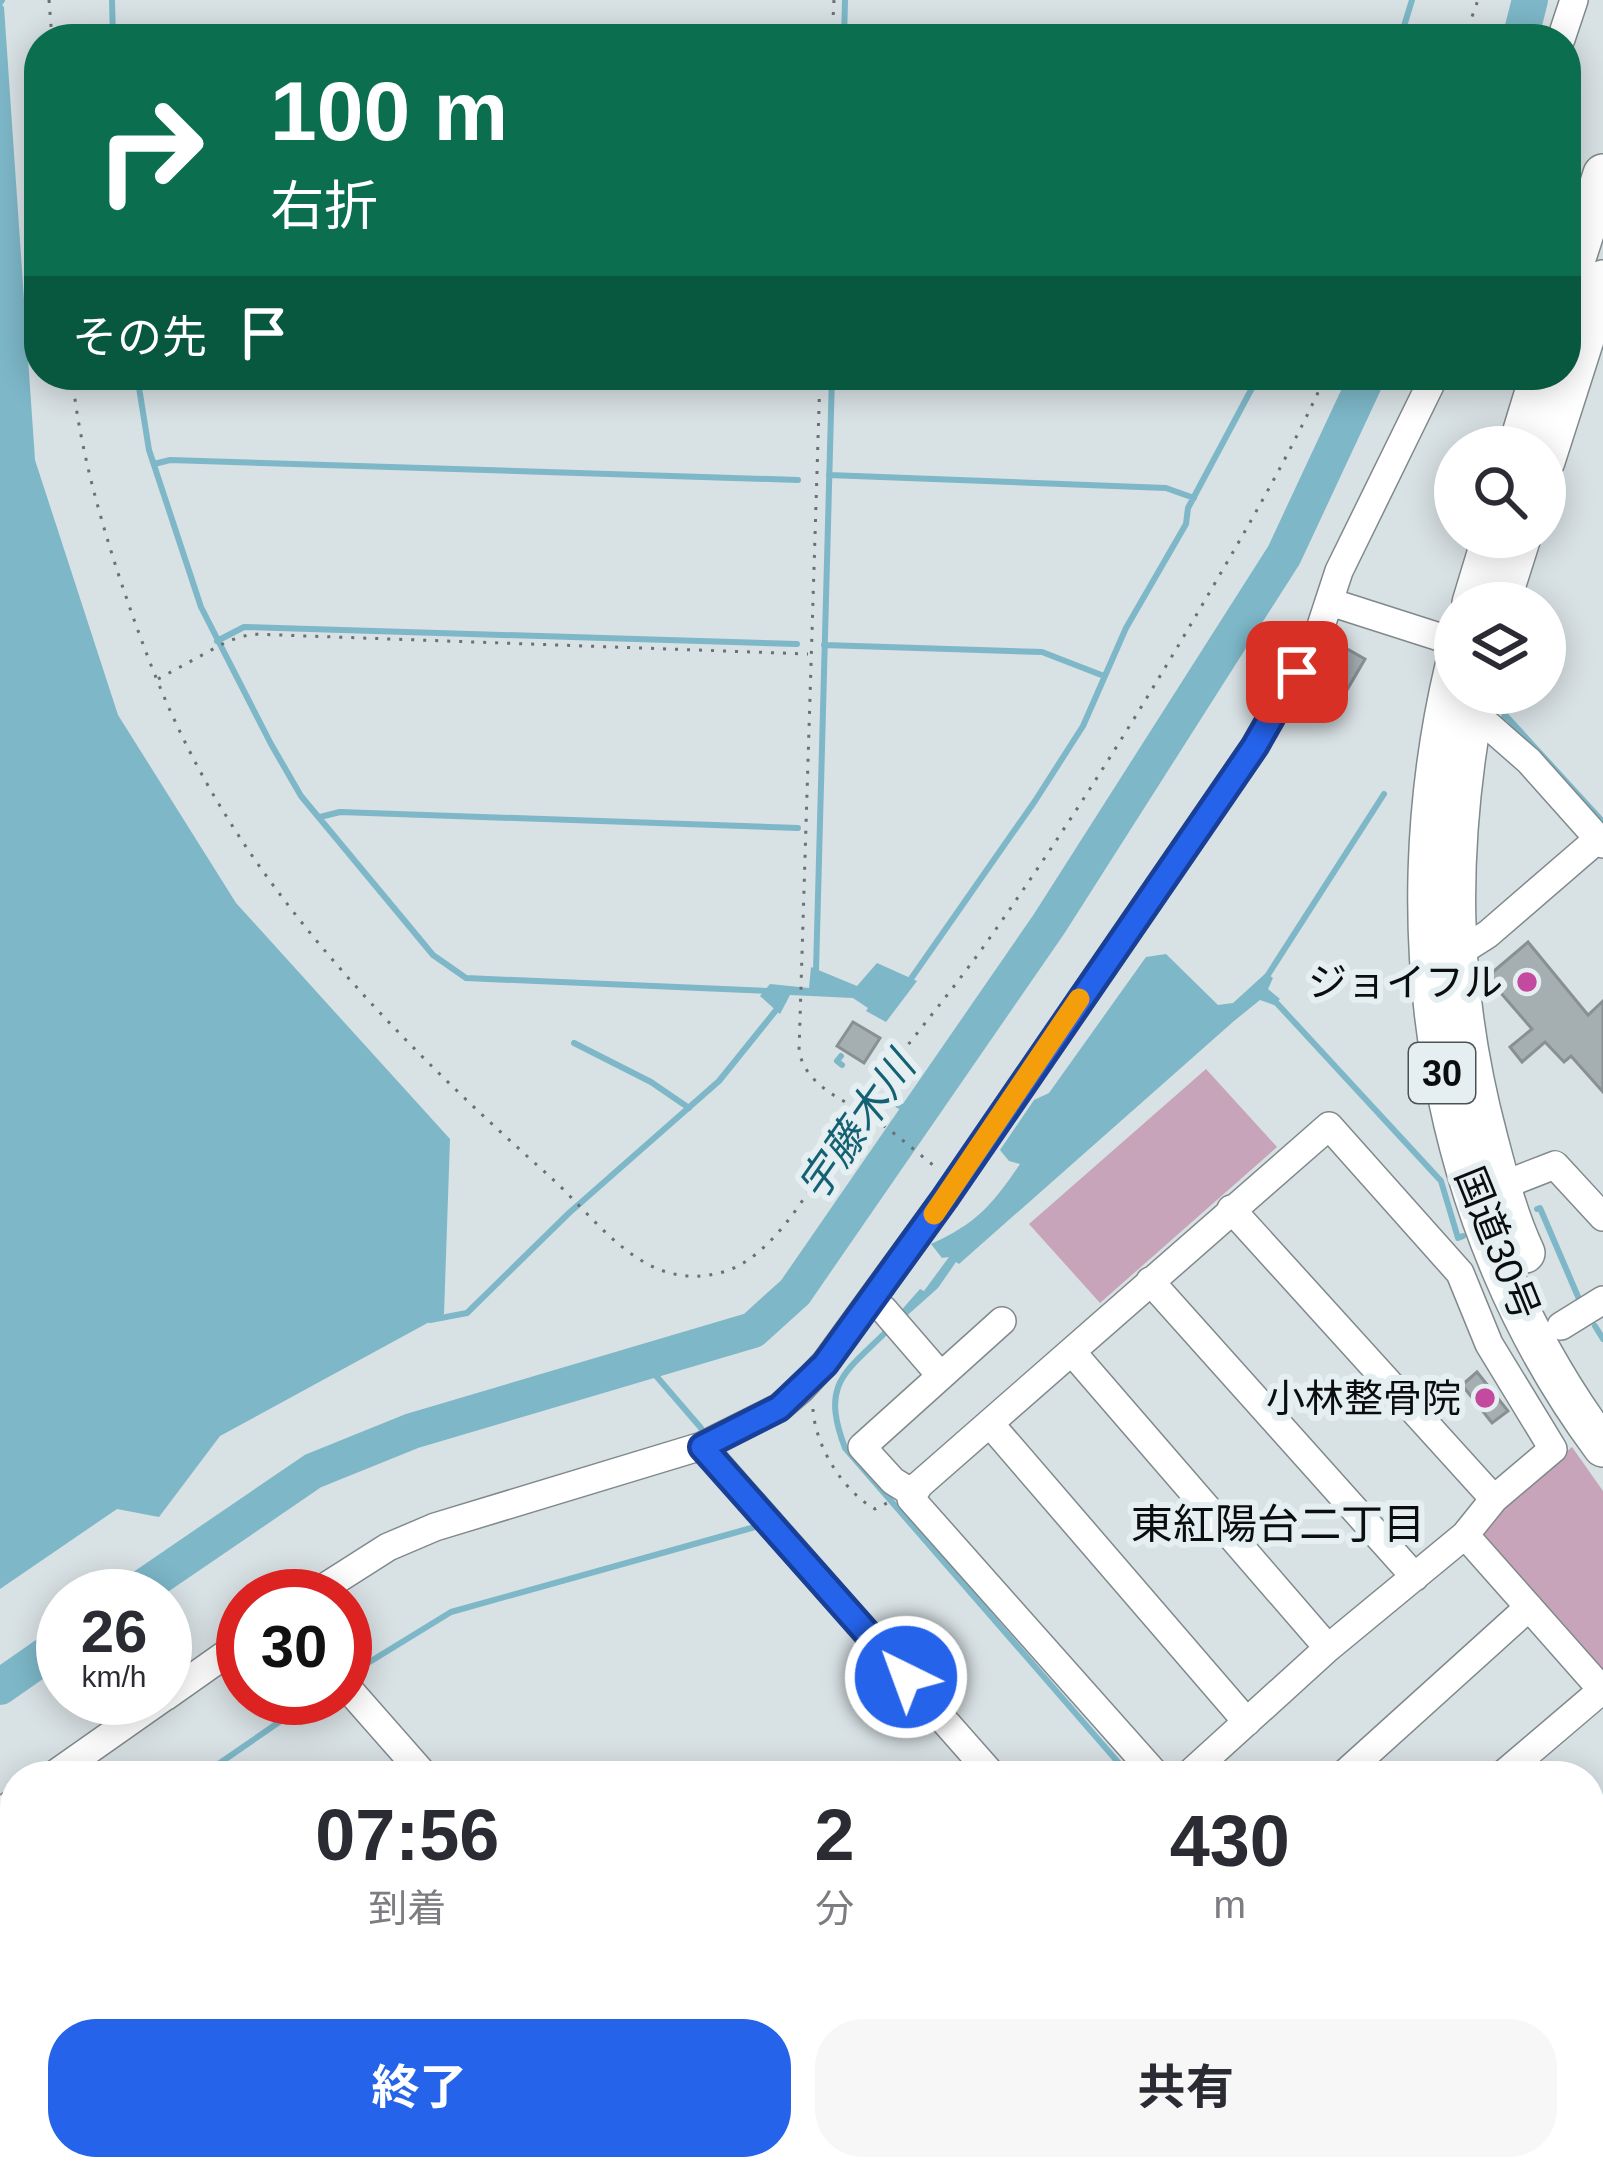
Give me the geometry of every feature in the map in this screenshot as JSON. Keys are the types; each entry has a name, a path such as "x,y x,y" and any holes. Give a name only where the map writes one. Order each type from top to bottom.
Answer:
{"highway":[{"path":"1581,367 1595,330 1585,280 1603,174"},
{"path":"1524,426 1535,390"},
{"path":"1558,426 1572,390"},
{"name":"国道30号","path":"1445,714 1436,760 1425,898 1433,1016 1443,1078 1473,1194 1496,1250 1552,1366 1603,1447"},
{"name":"国道30号","path":"1473,714 1455,830 1455,955 1471,1075 1520,1242 1603,1399"}],"street":[{"path":"353,1569 388,1546 435,1527 702,1447 779,1408 887,1315 1255,746 1318,634 1354,538 1428,390"},
{"path":"1330,602 1434,635"},
{"path":"1455,955 1600,842 1485,714"},
{"path":"1144,1761 911,1499 919,1485 1328,1126 1460,1273 1489,1344 1553,1449 1494,1499 1465,1535 1328,1648 1204,1761"},
{"path":"1501,1186 1556,1165 1603,1217"},
{"path":"1232,1208 1494,1499"},
{"path":"1150,1281 1415,1576"},
{"path":"1561,1326 1603,1300"},
{"path":"887,1315 941,1376"},
{"path":"914,1494 893,1481 862,1447 1002,1322"},
{"path":"1072,1352 1328,1648"},
{"path":"991,1425 1247,1722"},
{"path":"702,1447 980,1761"},
{"path":"1465,1535 1602,1690 1519,1761"},
{"path":"1359,1761 1529,1607"},
{"path":"372,1716 412,1761"},
{"path":"73,1761 124,1725"}],"path":[{"path":"74,390 103,528 158,679 209,786 262,868 336,963 509,1140 584,1207 616,1245 653,1268 677,1275 724,1272 764,1249 987,942 1076,813 1257,510 1318,390"},
{"path":"819,390 800,1060 837,1100 862,1111 935,1167"},
{"path":"158,679 251,634 809,654"},
{"path":"812,1378 813,1418 828,1456 859,1500 875,1509 885,1504"}],"shaded area":[{"path":"1206,1069 1277,1147 1100,1303 1029,1224"},
{"path":"1572,1447 1603,1491 1603,1680 1484,1544 1477,1527"}],"water":[{"path":"0,3 4,7 24,299 24,390 30,390 35,460 118,715 236,903 450,1139 444,1314 220,1436 159,1517 117,1509 0,1589"},
{"path":"1166,954 1218,1005 1233,1003 1266,973 1273,978 1268,989 1280,999 1274,1005 1260,1000 1234,1021 956,1262 938,1288 902,1320 898,1314 920,1289 924,1291 949,1257 942,1258 931,1244 982,1212 1020,1164 1009,1161 1000,1150 1034,1100 1049,1093 1146,957"},
{"path":"877,963 917,981 886,1022 853,998 790,995 780,1014 760,996 770,984 809,988 811,967 857,986"}],"building":[{"path":"1335,642 1365,659 1333,714 1303,697"},
{"path":"1528,942 1588,1015 1603,1001 1603,1092 1571,1056 1564,1062 1545,1042 1522,1062 1510,1047 1532,1029 1487,977"},
{"path":"853,1022 880,1038 864,1063 837,1046"},
{"name":"小林整骨院","path":"1477,1372 1508,1411 1492,1423 1462,1385"}],"waterway":[{"path":"112,0 113,24"},
{"path":"844,24 845,0"},
{"path":"1405,24 1412,0"},
{"name":"宇藤木川","path":"1524,24 1530,0"},
{"path":"139,390 149,450 201,607 271,744 301,796 433,955 466,978 768,991"},
{"path":"816,971 832,390"},
{"path":"908,983 1083,726 1126,628 1186,524 1188,508 1251,390"},
{"name":"宇藤木川","path":"170,1569 313,1471 412,1431 753,1330 795,1292 1049,924 1284,555 1361,390"},
{"path":"154,464 170,460 798,480"},
{"path":"829,475 1166,488 1194,498"},
{"path":"217,641 244,627 797,644"},
{"path":"824,645 1042,652 1104,676"},
{"path":"1503,720 1505,714"},
{"path":"1507,717 1603,822"},
{"path":"1264,981 1384,794"},
{"path":"320,817 340,812 798,828"},
{"path":"1272,998 1441,1181 1458,1238 1463,1236"},
{"path":"430,1320 467,1313 569,1213 719,1081 777,1009"},
{"path":"574,1043 651,1082 689,1108"},
{"path":"841,1056 837,1061 842,1065"},
{"path":"898,1105 918,1115"},
{"path":"1537,1209 1579,1299"},
{"path":"1595,1326 1603,1339"},
{"path":"890,1328 849,1368 836,1393 845,1448 1117,1761"},
{"path":"645,1363 701,1428"},
{"path":"372,1660 451,1612 755,1527"},
{"name":"宇藤木川","path":"0,1687 36,1662"},
{"path":"223,1761 275,1725"}],"slow traffic":[{"path":"934,1214 1079,999"}],"place":[{"name":"ジョイフル","path":"1527,982"},
{"name":"小林整骨院","path":"1485,1398"}],"district":[{"name":"東紅陽台二丁目","path":"1278,1524"}],"route":[{"path":"906,1677 702,1447 779,1408 825,1364 945,1198 1255,746 1297,672"}]}
